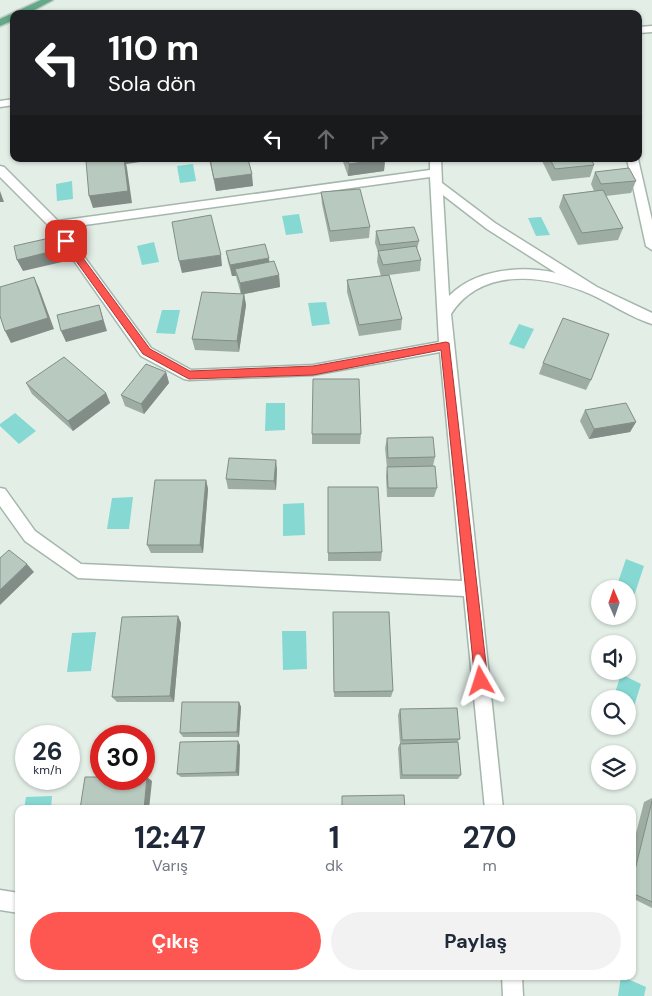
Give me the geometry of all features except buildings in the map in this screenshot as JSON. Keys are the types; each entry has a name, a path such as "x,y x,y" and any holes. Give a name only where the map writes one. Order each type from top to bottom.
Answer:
{"main road":[{"path":"27,10 48,0"}],"street":[{"path":"435,162 443,314 494,805"},
{"path":"633,162 652,246"},
{"path":"0,170 55,225 146,352 189,375 313,370 446,346"},
{"path":"55,225 437,179 491,226 593,290 652,319"},
{"path":"443,314 456,297 477,283 497,276 516,274 546,275 593,290"},
{"path":"0,494 30,536 78,572 472,589"},
{"path":"0,900 15,902"},
{"path":"512,980 514,996"}],"water":[{"path":"193,164 196,181 180,183 177,166"},
{"path":"72,181 73,199 57,201 56,184"},
{"path":"299,214 303,233 286,235 282,216"},
{"path":"541,217 550,235 536,236 528,218"},
{"path":"154,242 159,262 142,265 137,246"},
{"path":"326,302 330,324 312,326 308,303"},
{"path":"162,310 180,310 175,334 156,333"},
{"path":"519,324 534,329 524,349 509,344"},
{"path":"266,403 285,403 285,430 265,431"},
{"path":"15,413 36,431 19,444 0,426 0,424"},
{"path":"133,497 129,529 107,529 112,498"},
{"path":"304,503 305,535 283,536 283,504"},
{"path":"626,559 644,566 636,590 636,580 619,580"},
{"path":"282,631 306,631 307,669 283,670"},
{"path":"96,632 91,671 67,672 72,633"},
{"path":"619,680 633,680 641,684 636,700 636,690 616,690"},
{"path":"52,796 51,805 25,805 26,797"},
{"path":"620,980 630,980 646,987 644,996 618,996"}],"route":[{"path":"66,241 146,352 189,375 313,370 446,346 481,681"}]}
